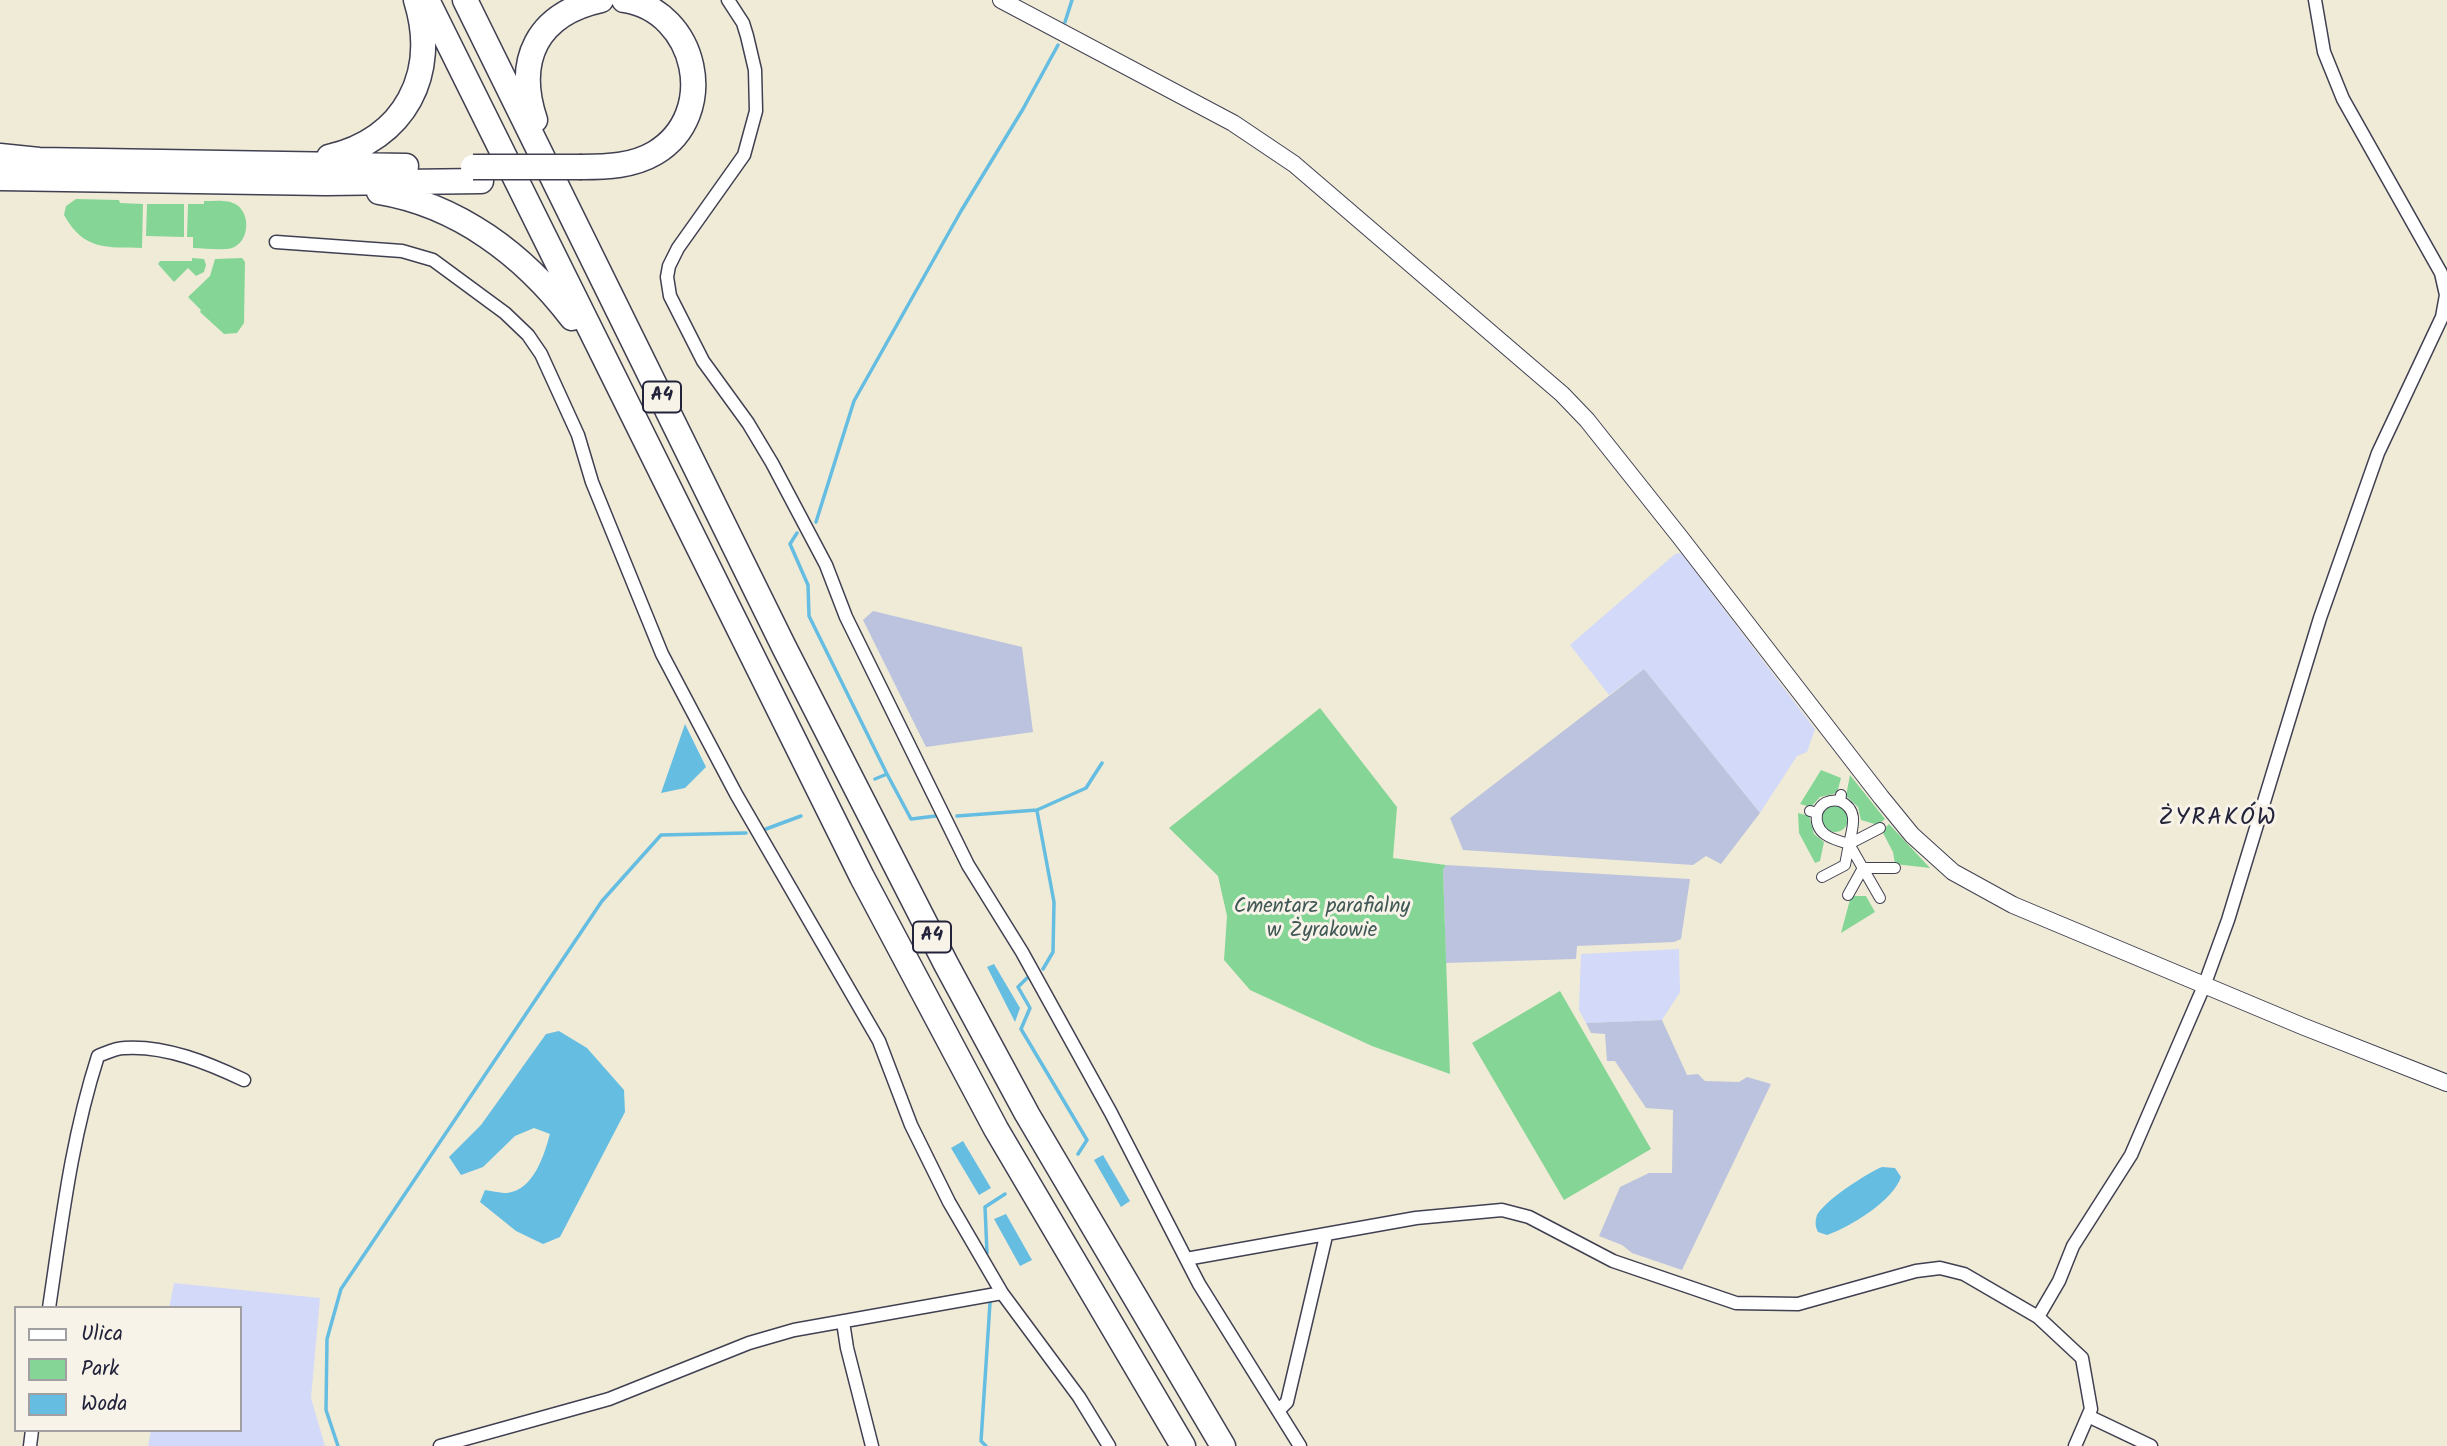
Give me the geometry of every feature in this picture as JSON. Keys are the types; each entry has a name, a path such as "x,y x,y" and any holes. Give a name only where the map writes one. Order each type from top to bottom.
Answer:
{"highway":[{"path":"280,164 320,159 355,149 379,135 398,117 415,88 422,66 424,39 415,0"},
{"name":"A4","path":"427,0 862,877 996,1129 1183,1446"},
{"name":"A4","path":"465,0 903,883 1027,1114 1223,1446"},
{"path":"560,194 531,107 528,68 535,46 550,24 567,11 601,0"},
{"path":"584,175 626,164 657,151 681,128 692,103 695,79 693,67 687,47 679,34 651,10 641,4 624,0"},
{"path":"0,156 39,160 280,164 477,174 584,175 618,181 654,170 683,149 703,119 707,106 709,82 696,33 681,15 662,0"},
{"path":"0,178 326,183 477,174"},
{"path":"326,183 418,201 462,221 503,247 538,276 554,295 620,390"}],"street":[{"path":"728,0 743,23 747,36 755,71 756,111 744,155 678,248 669,266 667,277 670,296 703,361 748,423 772,463 826,565 846,617 968,865 1022,952 1111,1113 1186,1259 1300,1446"},
{"path":"1001,0 1233,123 1272,147 1562,394 1587,420 1672,526 1912,835 1948,867 2031,914 2447,1083"},
{"path":"2038,1317 2059,1281 2073,1246 2132,1155 2204,986 2228,920 2320,618 2378,453 2442,317 2446,295 2441,273 2343,99 2324,52 2315,0"},
{"path":"276,242 402,251 433,260 505,313 534,344 578,435 592,482 662,654 736,794 879,1041 911,1125 949,1202 1002,1293 1079,1397 1109,1446"},
{"path":"1822,877 1845,865 1849,844 1854,816 1841,797 1823,804 1814,812 1820,831 1849,844 1880,898"},
{"path":"1849,844 1880,828"},
{"path":"1863,868 1895,868"},
{"path":"1848,895 1863,868"},
{"path":"50,1306 68,1176 82,1105 98,1056 122,1048 156,1050 211,1065 244,1080"},
{"path":"1186,1259 1416,1218 1502,1210 1529,1217 1613,1261 1737,1303 1798,1304 1878,1284 1916,1271 1940,1268 1964,1274 2038,1317 2082,1358 2091,1409 2075,1446"},
{"path":"1278,1411 1287,1402 1326,1236"},
{"path":"448,1445 609,1399 749,1343 794,1330 1002,1293"},
{"path":"843,1322 872,1446"},
{"path":"2088,1416 2151,1446"}],"shaded area":[{"path":"1681,553 1815,729 1807,752 1797,756 1760,813 1644,669 1609,695 1570,645 1675,554"},
{"path":"873,611 1022,647 1033,732 926,747 863,620"},
{"path":"1644,669 1760,813 1721,864 1706,856 1693,865 1463,850 1450,818"},
{"path":"1446,865 1690,879 1681,939 1674,942 1577,946 1576,959 1446,963 1443,870"},
{"path":"1679,949 1680,992 1662,1020 1586,1023 1579,1010 1581,954"},
{"path":"1662,1020 1687,1075 1698,1074 1705,1081 1739,1082 1747,1077 1771,1084 1682,1270 1632,1253 1622,1245 1599,1236 1620,1187 1649,1173 1672,1173 1673,1110 1646,1108 1615,1061 1607,1061 1605,1034 1591,1033 1586,1023"},
{"path":"174,1283 320,1298 311,1398 325,1446 148,1446 151,1432 242,1432 242,1306 169,1306"}],"green space":[{"path":"76,199 119,200 120,203 143,204 142,248 107,247 88,241 72,227 64,215 66,206"},
{"path":"204,201 230,202 242,209 246,228 238,245 223,249 193,248 193,237 187,237 188,204 204,204"},
{"path":"147,204 184,204 184,237 146,236"},
{"path":"192,258 204,259 204,272 196,276 188,268 174,282 158,264 160,261 192,261"},
{"path":"242,258 245,262 244,323 237,333 224,334 188,297 210,276 215,259"},
{"name":"Cmentarz parafialny w Żyrakowie","path":"1320,708 1397,807 1393,858 1446,865 1443,870 1450,1074 1372,1046 1250,990 1224,960 1227,916 1218,876 1169,828"},
{"path":"1821,770 1841,778 1837,793 1820,797 1811,807 1800,804"},
{"path":"1850,775 1885,819 1878,825 1861,820 1858,807 1846,796"},
{"path":"1835,806 1844,810 1848,819 1844,828 1835,832 1826,828 1822,819 1826,810"},
{"path":"1798,813 1809,816 1814,834 1824,842 1820,861 1815,863 1799,833"},
{"path":"1889,824 1930,868 1895,864 1893,852 1882,831"},
{"path":"1851,896 1866,896 1875,912 1841,933"},
{"path":"1560,991 1651,1149 1564,1200 1472,1043"}],"water":[{"path":"685,724 706,767 685,788 661,793"},
{"path":"994,964 1020,1008 1015,1022 987,967"},
{"path":"559,1031 587,1048 624,1090 625,1112 560,1237 543,1244 516,1231 480,1202 485,1190 507,1193 531,1179 545,1152 550,1134 534,1128 515,1136 483,1167 461,1175 449,1157 481,1125 546,1034"},
{"path":"963,1141 991,1188 979,1195 951,1148"},
{"path":"1103,1155 1130,1201 1121,1207 1094,1160"},
{"path":"1882,1167 1895,1168 1901,1177 1889,1195 1870,1212 1847,1226 1827,1235 1818,1232 1816,1220 1821,1209 1846,1188"},
{"path":"1006,1214 1032,1260 1020,1266 994,1219"}],"waterway":[{"path":"1065,22 1072,0"},
{"path":"816,522 854,401 1058,45"},
{"path":"797,533 790,544 808,585 809,616 887,774"},
{"path":"957,816 1037,810 1086,788 1102,763"},
{"path":"875,779 887,774 911,819 936,816"},
{"path":"1037,811 1054,902 1053,952 1043,969"},
{"path":"766,829 801,816"},
{"path":"338,1446 326,1410 327,1339 341,1289 602,901 661,835 746,833"},
{"path":"1027,978 1018,987 1030,1008 1021,1029 1087,1140 1078,1154"},
{"path":"987,1253 985,1207 1005,1194"},
{"path":"986,1446 981,1441 990,1303"}],"district":[{"name":"ŻYRAKÓW","path":"2218,820"}]}
